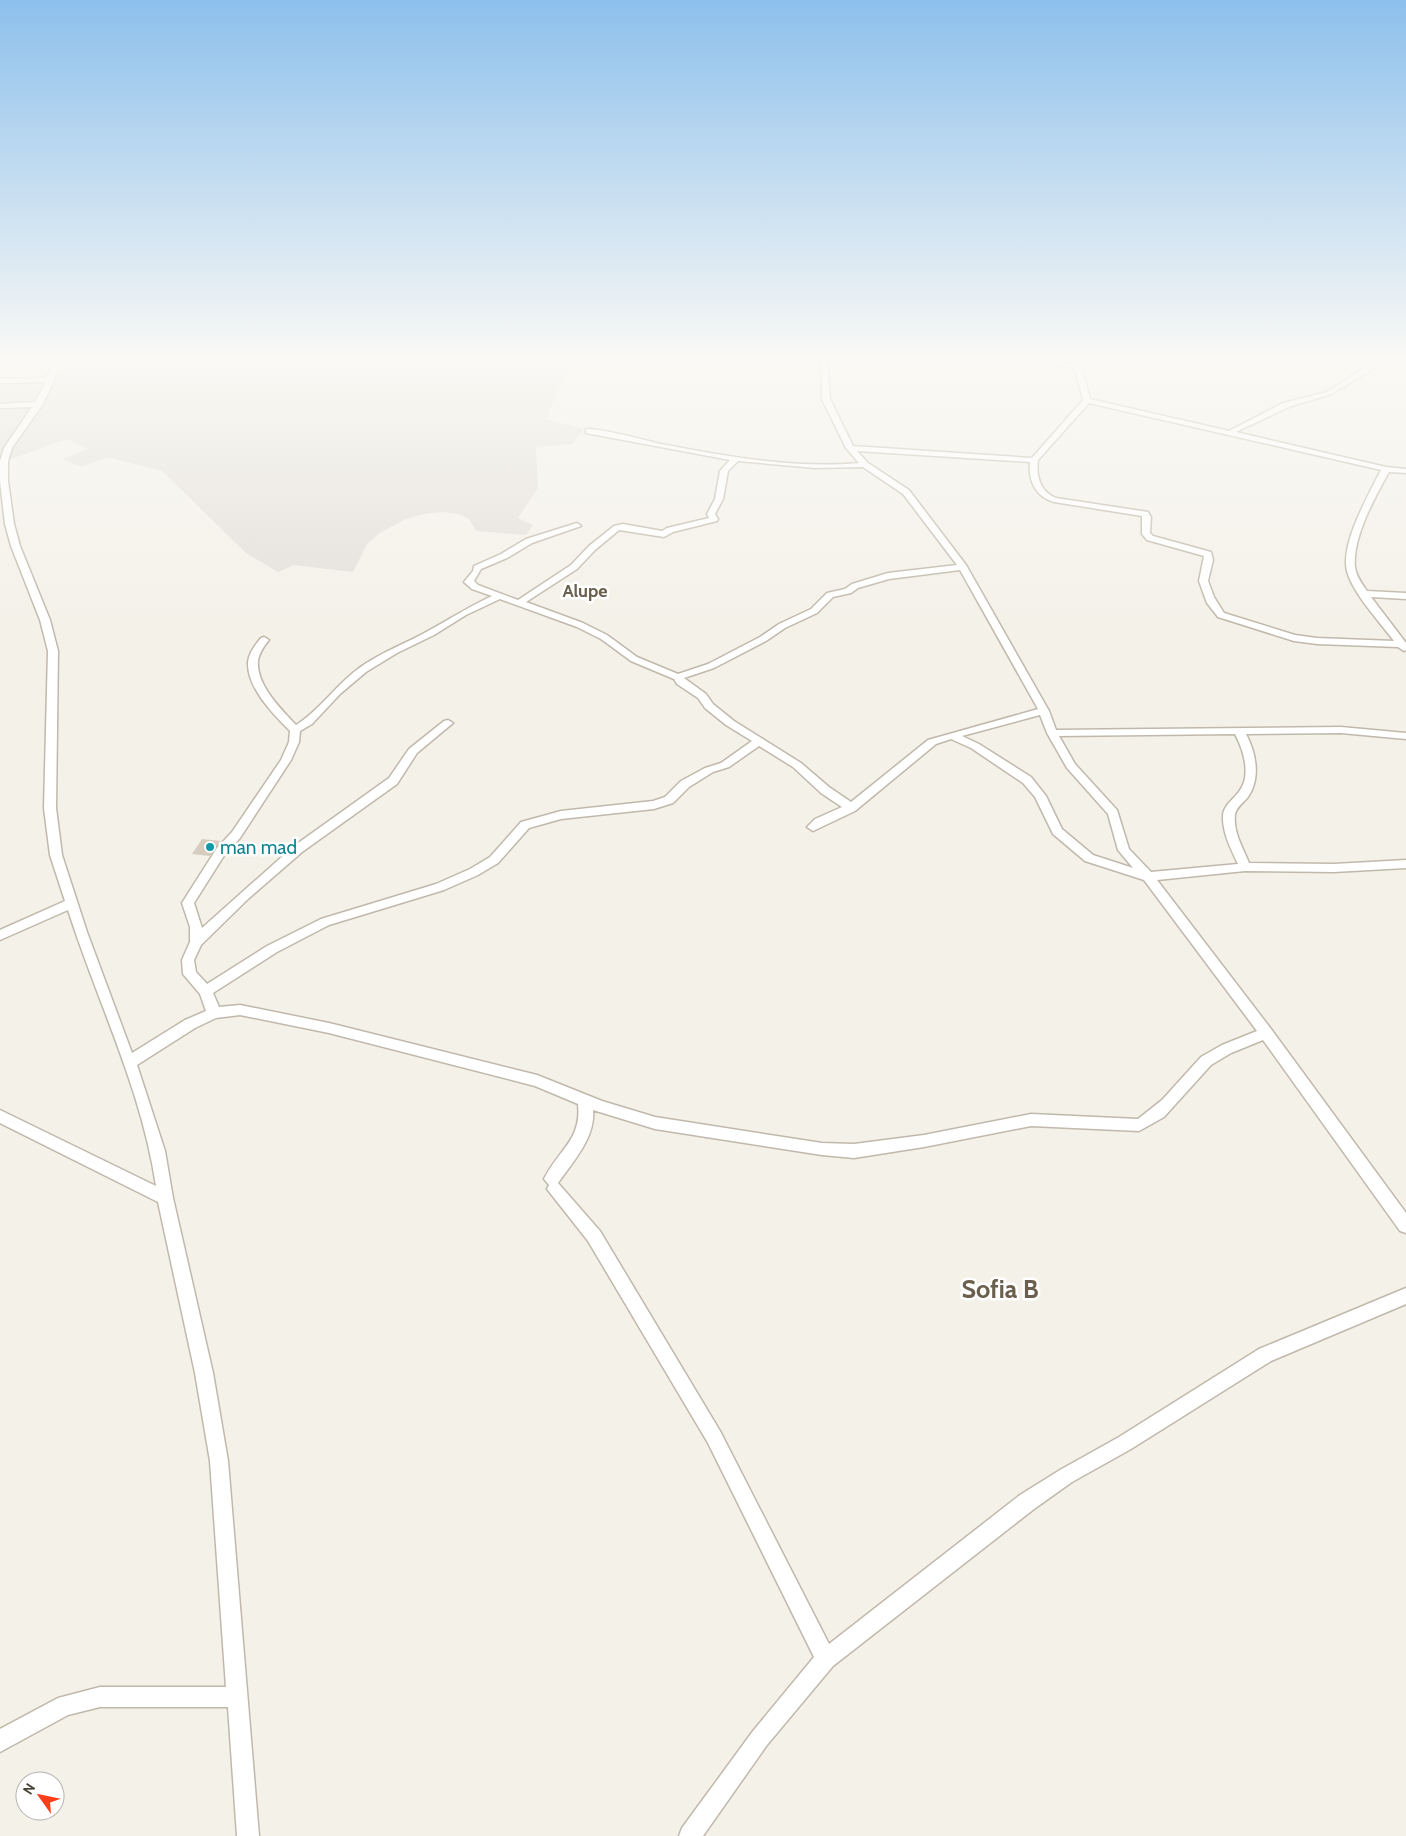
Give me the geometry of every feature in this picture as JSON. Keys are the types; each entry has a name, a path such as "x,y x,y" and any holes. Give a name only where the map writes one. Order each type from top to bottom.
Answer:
{"street":[{"path":"8,448 3,458 2,472 10,531 51,638 53,651 50,808 56,855 130,1062 158,1152 165,1198 204,1373 219,1461 248,1836"},
{"path":"671,448 735,459 814,466 865,465"},
{"path":"850,448 1034,460"},
{"path":"850,448 865,465 906,492 964,567 1044,711 1052,733 1071,766 1113,813 1124,850 1148,877 1266,1033 1406,1226"},
{"path":"1045,448 1034,460 1032,470 1034,481 1041,493 1047,497 1145,514 1147,518 1146,534 1150,538 1208,554 1209,558 1202,578 1215,610 1221,615 1294,638 1404,647"},
{"path":"1291,448 1386,469 1406,471"},
{"path":"521,602 574,567 592,548 617,528 624,527 649,533 664,534 670,530 714,519 711,514 719,499 724,471 735,459"},
{"path":"1386,469 1352,546 1351,569 1365,594 1404,647"},
{"path":"577,526 528,541 504,556 477,568 477,572 469,582 475,587 521,602 580,626 604,637 634,659 678,677 702,696 709,706 730,723 796,765 825,790 851,808"},
{"path":"678,677 711,666 763,639 782,626 814,611 830,595 848,591 856,586 888,576 964,567"},
{"path":"1365,594 1406,596"},
{"path":"294,730 308,722 336,692 362,670 394,650 431,633 463,613 500,596"},
{"path":"196,942 196,927 188,903 221,851 236,834 281,768 294,742 294,730 265,695 253,665 256,649 264,640"},
{"path":"813,827 851,808 932,742 1044,711"},
{"path":"214,1013 206,991 190,974 188,960 196,942 244,896 298,849 393,781 413,751 448,723"},
{"path":"1052,733 1341,730 1406,736"},
{"path":"1239,732 1249,751 1250,784 1246,793 1230,808 1228,818 1232,835 1245,867"},
{"path":"952,735 975,746 1027,780 1040,796 1057,831 1089,858 1148,877 1245,867 1334,868 1406,864"},
{"path":"206,991 272,949 325,922 440,886 474,872 494,860 525,825 538,820 654,805 669,800 685,784 709,770 725,765 758,742"},
{"path":"0,935 72,903"},
{"path":"130,1062 190,1024 214,1013 240,1010 329,1028 537,1081 610,1109 655,1123 822,1149 854,1151 924,1141 1031,1120 1139,1125 1153,1119 1163,1111 1192,1074 1208,1059 1266,1033"},
{"path":"585,1100 587,1119 576,1146 554,1184 594,1236 714,1437 826,1659"},
{"path":"587,1119 610,1109"},
{"path":"0,1116 165,1198"},
{"path":"690,1836 760,1738 826,1659 1013,1514 1066,1476 1125,1443 1265,1355 1406,1296"},
{"path":"0,1741 65,1705 100,1697 237,1698"}],"shaded area":[{"path":"0,448 43,448 11,459 0,465"},
{"path":"85,448 536,448 538,488 518,518 533,525 526,535 476,531 469,519 459,514 442,512 423,514 404,520 380,533 367,544 353,572 294,565 278,572 246,553 162,471 107,457 81,467 63,459 88,449"}],"building":[{"name":"man mad","path":"202,839 221,841 210,856 192,854"}],"place":[{"name":"man mad","path":"210,847"}],"district":[{"name":"Alupe","path":"585,591"},
{"name":"Sofia B","path":"1000,1289"}]}
